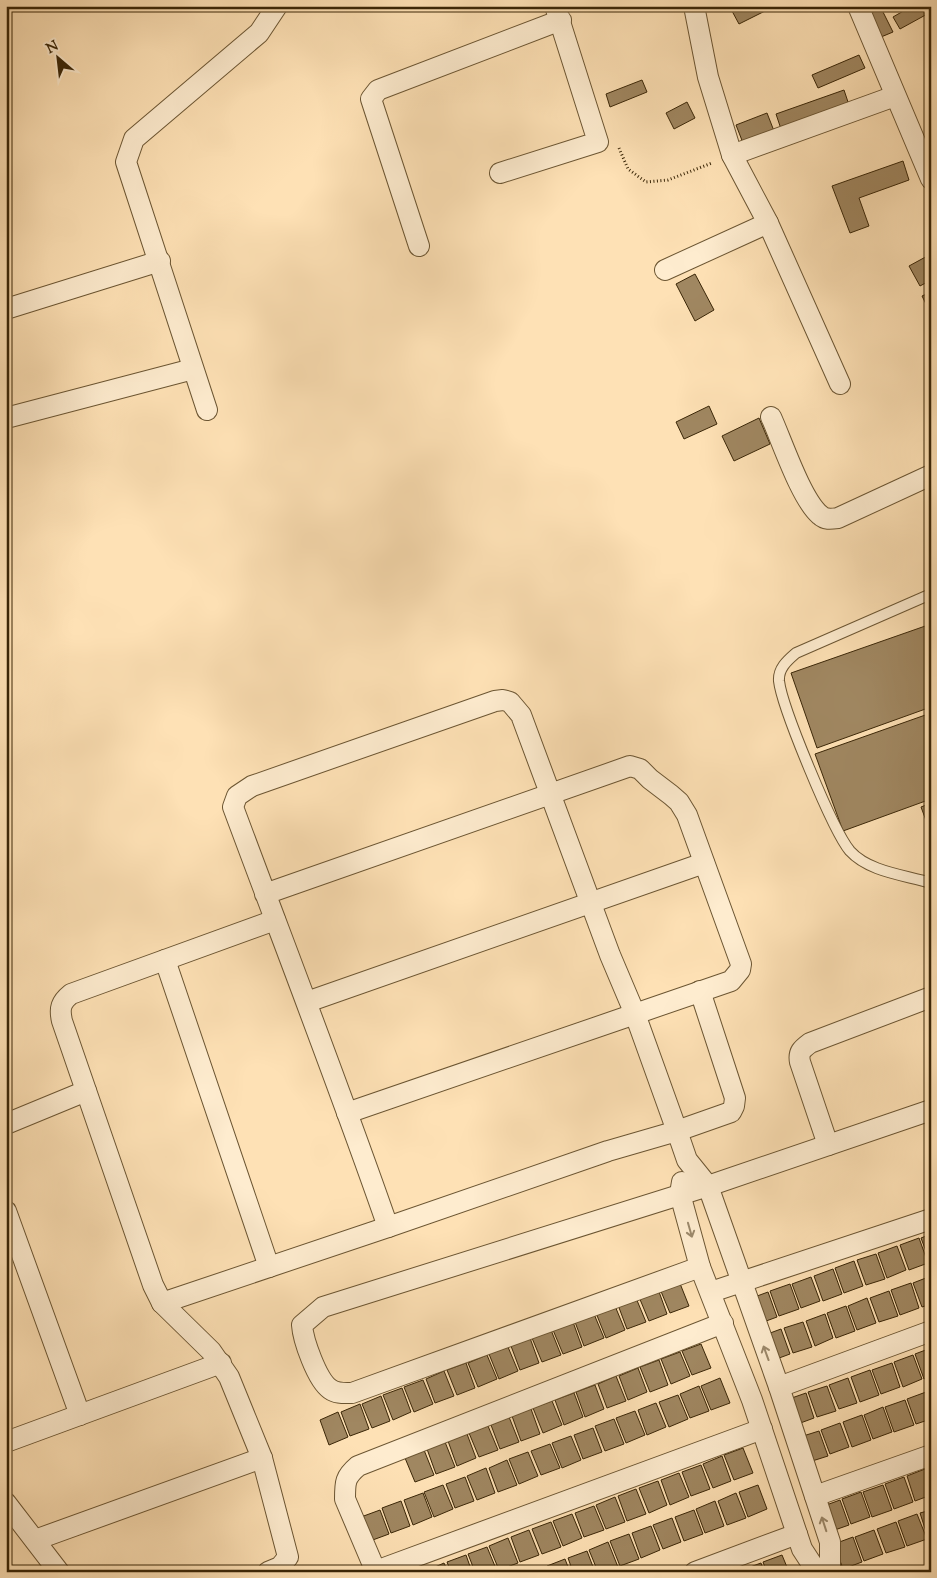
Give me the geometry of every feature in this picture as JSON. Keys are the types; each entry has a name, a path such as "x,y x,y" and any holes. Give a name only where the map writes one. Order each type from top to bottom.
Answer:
{"street":[{"path":"207,410 160,260 126,162 134,138 258,34 278,6"},
{"path":"694,6 708,77 732,154 768,223 840,384"},
{"path":"858,6 931,179"},
{"path":"419,246 371,99 378,90 558,13 598,142 500,173"},
{"path":"732,154 895,96"},
{"path":"664,270 768,223"},
{"path":"6,309 160,260"},
{"path":"6,418 193,369"},
{"path":"772,417 810,504 821,516 830,520 931,475"},
{"path":"388,1227 307,1002 233,808 237,796 252,786 503,700 516,708 521,715 635,1014 686,1160 708,1186 803,1458 830,1542 830,1572"},
{"path":"266,894 551,792 635,766 679,802 687,815 740,964 740,970 731,981 347,1113"},
{"path":"307,1002 704,863"},
{"path":"268,1572 280,1567 288,1557 262,1458 221,1364 202,1341 162,1303 153,1286 62,1021 60,1009 63,1000 71,994 275,920"},
{"path":"165,960 269,1267"},
{"path":"162,1303 608,1151 731,1112 735,1098 700,992"},
{"path":"828,1145 800,1062 799,1055 802,1048 810,1043 931,997"},
{"path":"6,1124 86,1091"},
{"path":"700,1267 352,1393 338,1393 328,1388 313,1362 302,1334 302,1325 323,1307 708,1186 931,1110"},
{"path":"686,1160 680,1194 700,1267 762,1429 796,1534 802,1548 817,1572"},
{"path":"6,1211 80,1415"},
{"path":"710,1292 931,1219"},
{"path":"723,1323 358,1466 348,1474 345,1486 346,1499 376,1571 762,1429"},
{"path":"779,1388 931,1331"},
{"path":"6,1442 221,1364"},
{"path":"815,1496 931,1455"},
{"path":"34,1540 262,1458"},
{"path":"776,1468 803,1458"},
{"path":"6,1503 59,1572"},
{"path":"695,1572 796,1534"}],"lane":[{"path":"931,594 796,653 786,662 779,680 791,719 828,810 840,837 850,852 871,866 931,883"}],"path":[{"path":"598,142 615,141 628,169 646,182 668,180 732,154"}],"building":[{"path":"741,6 770,6 771,8 739,24 732,11"},
{"path":"912,6 931,6 931,12 900,29 893,17"},
{"path":"881,8 893,32 881,37 869,14"},
{"path":"859,55 865,68 818,88 812,75"},
{"path":"642,80 647,92 610,107 606,94"},
{"path":"844,90 850,108 782,132 776,114"},
{"path":"687,102 695,118 674,129 666,113"},
{"path":"767,113 774,131 743,143 736,125"},
{"path":"903,161 909,180 859,198 869,226 850,233 832,186"},
{"path":"931,254 931,280 920,286 909,266"},
{"path":"695,274 714,310 695,321 676,284"},
{"path":"931,292 931,311 930,312 922,296"},
{"path":"709,406 717,424 684,439 676,422"},
{"path":"759,418 770,444 734,461 722,436"},
{"path":"931,624 931,707 817,748 791,673"},
{"path":"931,713 931,799 843,831 815,754"},
{"path":"931,803 931,834 921,807"},
{"path":"931,1234 931,1262 930,1262 921,1238"},
{"path":"919,1238 928,1263 909,1270 900,1245"},
{"path":"897,1246 906,1270 887,1278 878,1253"},
{"path":"876,1254 885,1279 866,1285 857,1260"},
{"path":"854,1261 863,1286 844,1293 835,1268"},
{"path":"833,1269 842,1294 823,1301 814,1276"},
{"path":"931,1276 931,1304 922,1307 913,1283"},
{"path":"811,1277 820,1301 801,1308 792,1284"},
{"path":"679,1281 689,1306 670,1313 660,1289"},
{"path":"911,1283 919,1308 900,1315 891,1290"},
{"path":"790,1284 799,1309 779,1316 770,1291"},
{"path":"658,1289 667,1314 649,1321 639,1297"},
{"path":"889,1291 898,1316 879,1322 870,1298"},
{"path":"768,1292 777,1317 758,1324 749,1299"},
{"path":"636,1298 646,1322 627,1329 618,1305"},
{"path":"867,1298 876,1323 857,1330 848,1306"},
{"path":"615,1306 625,1330 606,1338 596,1313"},
{"path":"846,1306 855,1331 836,1338 827,1313"},
{"path":"594,1314 604,1338 584,1346 575,1322"},
{"path":"825,1314 833,1338 815,1346 806,1321"},
{"path":"573,1322 582,1347 563,1354 553,1330"},
{"path":"803,1322 812,1347 793,1353 784,1328"},
{"path":"781,1329 790,1354 771,1361 762,1336"},
{"path":"551,1330 561,1355 542,1362 532,1338"},
{"path":"530,1338 539,1363 520,1370 511,1346"},
{"path":"701,1344 711,1368 692,1375 682,1351"},
{"path":"508,1347 518,1371 499,1379 489,1354"},
{"path":"931,1348 931,1376 924,1379 915,1354"},
{"path":"680,1352 690,1376 671,1384 661,1359"},
{"path":"487,1355 497,1379 478,1387 468,1363"},
{"path":"913,1355 922,1379 903,1387 894,1362"},
{"path":"659,1360 668,1385 650,1392 640,1367"},
{"path":"466,1363 475,1388 457,1395 447,1370"},
{"path":"892,1363 900,1387 881,1394 872,1370"},
{"path":"638,1368 647,1392 628,1400 619,1376"},
{"path":"870,1370 879,1395 860,1402 851,1377"},
{"path":"444,1371 454,1396 435,1403 426,1379"},
{"path":"616,1376 626,1401 607,1408 598,1384"},
{"path":"720,1378 730,1403 711,1410 701,1386"},
{"path":"848,1378 857,1403 839,1409 829,1385"},
{"path":"423,1380 433,1404 414,1412 404,1387"},
{"path":"595,1385 604,1409 585,1417 576,1392"},
{"path":"699,1386 709,1411 690,1418 680,1394"},
{"path":"827,1386 836,1411 817,1417 808,1392"},
{"path":"402,1388 411,1412 393,1420 383,1395"},
{"path":"926,1392 931,1404 931,1419 916,1424 907,1399"},
{"path":"574,1393 583,1417 564,1425 555,1400"},
{"path":"806,1393 814,1418 795,1425 786,1400"},
{"path":"678,1395 688,1419 669,1427 659,1402"},
{"path":"381,1396 390,1421 372,1428 362,1404"},
{"path":"905,1400 914,1425 894,1432 885,1407"},
{"path":"552,1401 562,1425 543,1433 533,1408"},
{"path":"656,1403 666,1427 647,1435 638,1410"},
{"path":"360,1404 369,1429 350,1436 341,1412"},
{"path":"883,1407 892,1432 873,1439 864,1415"},
{"path":"531,1409 540,1434 521,1441 512,1416"},
{"path":"635,1411 645,1435 626,1443 616,1418"},
{"path":"338,1412 348,1437 329,1445 320,1420"},
{"path":"862,1415 871,1440 852,1447 843,1422"},
{"path":"509,1417 519,1442 500,1449 491,1425"},
{"path":"614,1419 624,1444 605,1451 595,1426"},
{"path":"840,1423 849,1447 830,1454 821,1430"},
{"path":"488,1426 498,1450 479,1457 469,1433"},
{"path":"593,1428 602,1452 583,1459 574,1435"},
{"path":"819,1431 828,1456 809,1462 800,1437"},
{"path":"467,1434 476,1458 457,1466 448,1441"},
{"path":"571,1436 581,1460 562,1468 552,1443"},
{"path":"445,1442 455,1467 436,1474 427,1449"},
{"path":"550,1444 560,1468 541,1475 531,1451"},
{"path":"743,1448 753,1473 734,1480 724,1455"},
{"path":"424,1450 434,1475 415,1482 405,1458"},
{"path":"528,1452 538,1476 519,1484 509,1459"},
{"path":"722,1456 731,1481 713,1488 703,1464"},
{"path":"507,1460 517,1485 498,1492 489,1468"},
{"path":"701,1465 710,1489 691,1496 682,1472"},
{"path":"486,1468 495,1493 477,1500 467,1476"},
{"path":"925,1469 931,1484 931,1495 915,1501 907,1476"},
{"path":"679,1473 689,1497 670,1505 661,1480"},
{"path":"465,1477 474,1501 455,1508 446,1484"},
{"path":"904,1477 913,1502 894,1509 885,1484"},
{"path":"658,1481 667,1505 649,1513 639,1488"},
{"path":"443,1485 453,1509 434,1517 424,1492"},
{"path":"758,1485 767,1509 748,1517 739,1492"},
{"path":"883,1485 892,1510 872,1517 863,1492"},
{"path":"636,1489 646,1514 627,1521 618,1496"},
{"path":"861,1492 870,1517 851,1524 842,1499"},
{"path":"423,1493 432,1517 413,1525 404,1500"},
{"path":"736,1493 746,1518 727,1525 718,1501"},
{"path":"615,1497 625,1522 606,1529 596,1505"},
{"path":"840,1500 849,1525 829,1532 821,1507"},
{"path":"401,1501 410,1526 391,1533 382,1508"},
{"path":"715,1501 724,1526 705,1533 696,1509"},
{"path":"594,1506 604,1530 584,1537 575,1513"},
{"path":"380,1510 389,1534 370,1541 361,1517"},
{"path":"694,1510 703,1534 684,1541 675,1517"},
{"path":"931,1510 931,1537 928,1538 920,1513"},
{"path":"572,1514 582,1538 563,1546 553,1521"},
{"path":"917,1514 927,1539 907,1546 898,1521"},
{"path":"672,1518 681,1542 663,1549 653,1525"},
{"path":"551,1522 561,1547 542,1554 532,1529"},
{"path":"896,1522 905,1547 886,1553 877,1529"},
{"path":"651,1526 660,1550 641,1558 632,1533"},
{"path":"529,1530 539,1555 520,1562 511,1537"},
{"path":"874,1530 883,1554 864,1561 855,1537"},
{"path":"629,1534 639,1559 620,1566 610,1541"},
{"path":"853,1537 862,1562 843,1569 834,1544"},
{"path":"508,1538 518,1563 499,1570 489,1546"},
{"path":"608,1542 618,1567 598,1572 589,1550"},
{"path":"487,1547 497,1571 475,1572 468,1554"},
{"path":"587,1551 595,1572 573,1572 568,1558"},
{"path":"466,1555 472,1572 451,1572 447,1562"},
{"path":"782,1555 789,1572 767,1572 763,1562"},
{"path":"565,1559 570,1572 549,1572 547,1566"},
{"path":"444,1563 448,1572 426,1572 426,1571"},
{"path":"761,1563 764,1572 742,1572 742,1570"}]}
